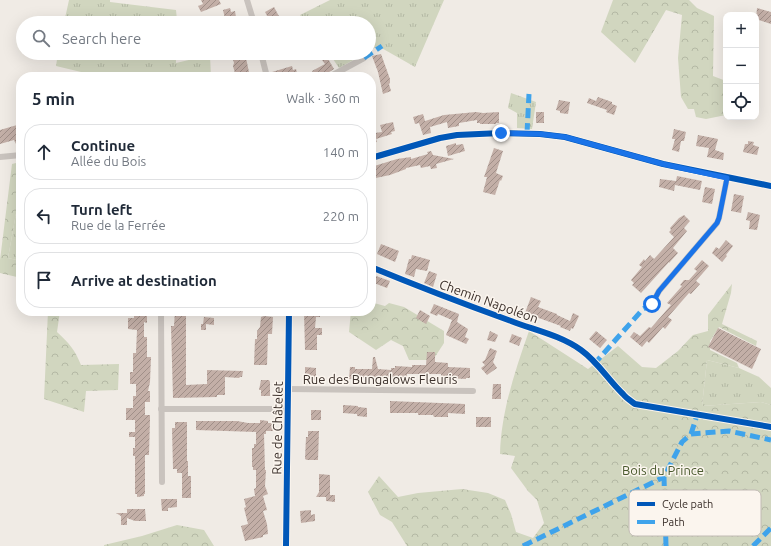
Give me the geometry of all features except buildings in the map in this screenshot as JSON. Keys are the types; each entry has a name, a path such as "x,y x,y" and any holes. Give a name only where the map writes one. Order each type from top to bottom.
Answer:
{"street":[{"path":"247,0 252,16"},
{"path":"263,60 266,72"},
{"path":"338,72 360,60"},
{"path":"376,157 440,138 457,135 501,133 540,134 565,137 663,164 771,186"},
{"path":"0,156 16,155"},
{"path":"652,304 659,291 717,223 727,178"},
{"name":"Chemin Napoléon","path":"376,269 524,327 569,342 596,362"},
{"path":"161,316 162,482"},
{"name":"Rue de Châtelet","path":"286,546 289,316"},
{"name":"Rue des Bungalows Fleuris","path":"288,389 473,391"},
{"path":"161,409 288,409"}],"green space":[{"path":"69,0 110,0 110,2 176,10 177,16 66,16"},
{"path":"330,0 444,0 415,67 378,46 376,47 376,16 300,15"},
{"path":"613,0 689,0 697,8 714,16 713,76 723,80 723,116 706,119 696,117 694,109 688,109 681,97 678,58 682,15 666,10 635,63 601,32"},
{"path":"57,60 176,60 176,63 189,60 210,60 211,72 81,72 56,66"},
{"path":"334,60 353,60 339,68"},
{"path":"511,93 536,102 532,129 517,128 517,113 508,108"},
{"path":"16,163 16,213 8,258 16,260 16,277 0,273 0,260 12,164"},
{"path":"16,213 16,260 8,258"},
{"name":"Bois du Prince","path":"732,284 731,293 722,324 757,341 756,346 719,327 710,341 710,350 737,363 739,368 707,360 702,406 761,402 771,405 771,546 407,546 392,522 380,515 368,492 379,476 398,497 418,493 462,489 488,493 505,500 516,532 533,538 544,523 537,500 528,491 511,468 515,456 500,454 506,407 514,376 529,331 588,369 618,346 642,367 656,368 678,351 693,335 708,331 708,315"},
{"path":"389,303 404,307 444,331 444,343 433,360 409,360 403,346 391,340 376,350 349,332 351,316 376,316 376,304 385,306"},
{"path":"48,316 59,316 57,332 71,347 81,365 119,364 118,390 86,391 84,412 44,399"},
{"path":"707,360 739,368 759,377 771,388 771,405 761,402 702,406"},
{"path":"177,525 204,530 214,546 104,546 104,545 142,536"}],"marked path":[{"path":"376,50 382,46"},
{"path":"527,133 529,94"},
{"path":"598,365 596,362 643,309 652,304"},
{"path":"691,434 697,415"},
{"path":"664,490 664,477 682,442 691,434 729,431 771,440"},
{"path":"637,490 664,477"},
{"path":"523,546 629,494"},
{"path":"753,546 771,528"},
{"path":"666,536 666,546"}],"cycle path":[{"path":"376,157 440,138 457,135 501,133 540,134 565,137 663,164 771,186"},
{"path":"376,269 564,340 587,355 612,383 635,404 771,427"},
{"path":"286,546 289,316"}],"route":[{"path":"501,133 540,134 565,137 663,164 727,178 717,223 659,291 652,304"}]}
